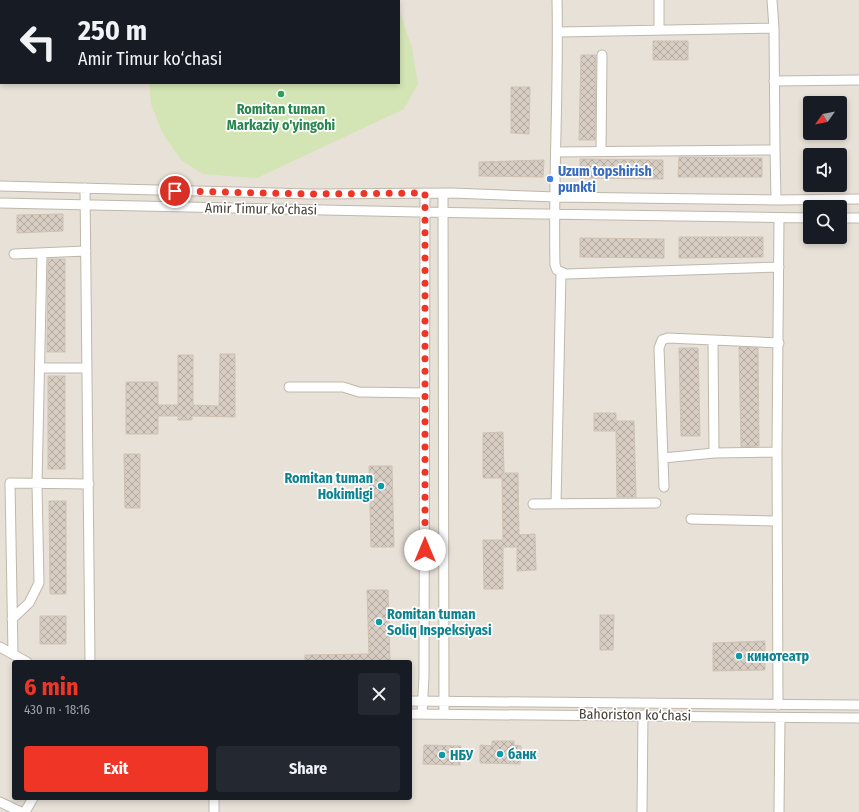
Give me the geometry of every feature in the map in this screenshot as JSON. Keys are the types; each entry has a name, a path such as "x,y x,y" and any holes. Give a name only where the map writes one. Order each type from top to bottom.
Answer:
{"street":[{"path":"557,0 557,152 554,215 555,265 557,270 561,273 779,267"},
{"path":"659,0 659,30"},
{"path":"772,0 774,28 776,200"},
{"path":"558,32 774,28"},
{"path":"601,151 602,55"},
{"path":"774,81 859,80"},
{"path":"557,152 775,150"},
{"name":"Amir Timur ko‘chasi","path":"0,186 310,194 425,193 555,197 776,200 859,199"},
{"path":"85,188 90,660"},
{"path":"422,714 425,193"},
{"path":"443,194 444,714"},
{"name":"Amir Timur ko‘chasi","path":"0,203 554,215 803,218"},
{"path":"778,705 777,452 779,218"},
{"path":"847,218 859,218"},
{"path":"14,254 86,251"},
{"path":"12,619 29,602 39,583 37,484 41,368 42,253"},
{"path":"556,504 561,273"},
{"path":"664,487 659,348 662,340 668,338 779,343"},
{"path":"713,340 714,453"},
{"path":"41,368 87,368"},
{"path":"289,387 343,388 359,392 425,393"},
{"path":"663,458 714,453 777,452"},
{"path":"0,483 89,484"},
{"path":"10,483 13,654"},
{"path":"534,504 656,503"},
{"path":"691,519 778,521"},
{"path":"0,646 24,660"},
{"name":"Bahoriston ko‘chasi","path":"412,701 859,705"},
{"name":"Bahoriston ko‘chasi","path":"412,714 859,718"},
{"path":"642,812 643,715"},
{"path":"779,812 780,718"},
{"path":"25,812 32,800"},
{"path":"214,800 214,812"},
{"path":"0,802 21,812"}],"shaded area":[{"path":"400,0 859,0 859,812 0,812 0,84 400,84"}],"green space":[{"name":"Romitan tuman Markaziy o'yingohi","path":"400,12 412,48 418,84 404,109 257,178 203,174 181,160 163,134 151,104 149,84 400,84"}],"building":[{"path":"653,41 688,41 688,60 653,60"},
{"path":"581,55 596,55 595,140 579,140"},
{"path":"511,87 530,87 529,134 511,133"},
{"path":"679,157 762,158 762,177 678,177"},
{"path":"580,159 663,160 663,179 580,178"},
{"path":"544,160 543,177 479,176 479,162"},
{"path":"63,214 63,231 17,233 17,215"},
{"path":"679,237 763,237 763,257 679,258"},
{"path":"580,238 664,239 664,258 580,257"},
{"path":"48,259 65,259 65,352 47,352"},
{"path":"739,347 758,348 759,446 741,447"},
{"path":"679,348 698,348 700,436 681,436"},
{"path":"220,354 235,354 235,417 192,416 192,420 178,420 178,416 158,416 158,434 126,434 126,382 158,382 158,405 178,405 178,355 193,355 193,405 219,406"},
{"path":"48,376 65,376 65,469 48,469"},
{"path":"594,413 616,413 616,421 634,421 636,497 617,497 616,431 594,431"},
{"path":"503,432 504,473 518,473 519,535 535,534 536,570 517,571 517,547 503,547 503,589 484,589 483,540 503,540 502,478 483,478 483,433"},
{"path":"124,454 140,454 140,508 125,508"},
{"name":"Romitan tuman Hokimligi","path":"369,466 392,466 394,547 371,547"},
{"path":"49,501 66,501 66,594 50,594"},
{"name":"Romitan tuman Soliq Inspeksiyasi","path":"367,590 388,590 390,660 305,660 305,655 369,654"},
{"path":"600,615 614,615 613,650 600,650"},
{"path":"40,616 66,616 66,644 40,644"},
{"name":"кинотеатр","path":"765,641 765,670 713,671 713,643"},
{"name":"банк","path":"492,741 514,741 514,745 521,746 520,764 480,763 480,745 492,746"},
{"name":"НБУ","path":"424,745 461,746 460,765 423,764"}],"place":[{"name":"Romitan tuman Markaziy o'yingohi","path":"281,94"},
{"name":"Uzum topshirish punkti","path":"550,179"},
{"name":"Romitan tuman Hokimligi","path":"381,486"},
{"name":"Romitan tuman Soliq Inspeksiyasi","path":"379,622"},
{"name":"кинотеатр","path":"739,656"},
{"name":"банк","path":"500,754"},
{"name":"НБУ","path":"442,755"}],"route":[{"path":"175,191 310,194 425,193 425,550"}]}
